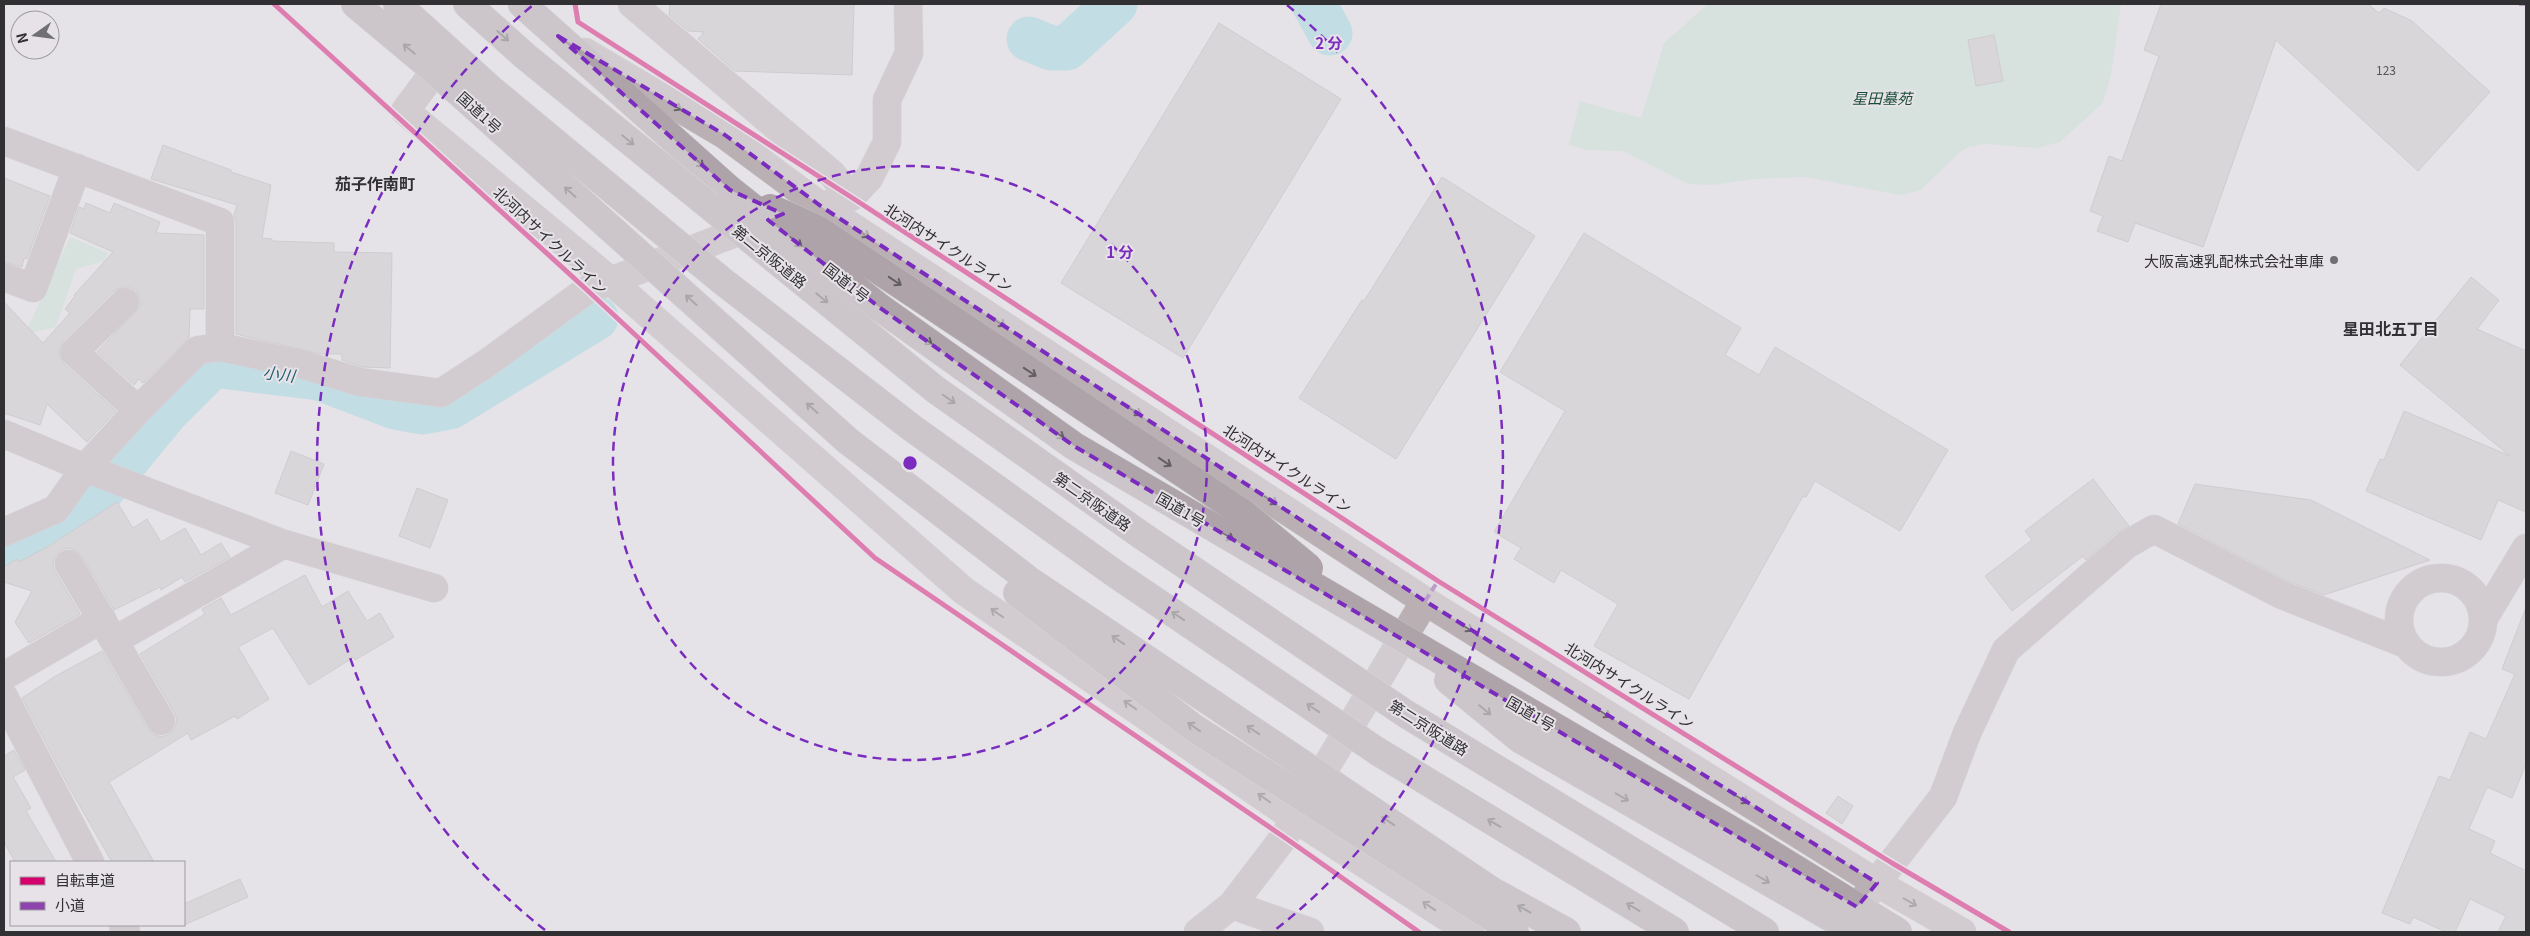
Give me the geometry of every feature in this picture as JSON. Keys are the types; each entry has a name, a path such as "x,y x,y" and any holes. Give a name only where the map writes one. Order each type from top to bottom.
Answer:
{"highway":[{"name":"国道1号","path":"355,4 435,71 848,440 1030,581 1492,891 1567,932"},
{"path":"396,4 493,91 706,267 920,434 1114,573 1377,751 1675,932"},
{"name":"第二京阪道路","path":"467,4 525,56 936,390 1141,535 1406,714 1765,932"},
{"name":"国道1号","path":"522,4 730,190 879,307 1074,446 1750,841 1898,932"},
{"path":"730,190 817,229 1244,514 1520,739 1856,932"},
{"path":"848,440 916,517 1194,728 1516,932"}],"street":[{"path":"632,4 832,174 851,197"},
{"path":"4,532 56,509 97,472 138,410 198,350 220,347 301,364 360,382 441,393 487,363 587,290 612,282 776,217 822,207 851,197 869,178 887,142 887,100 909,53 908,4"},
{"path":"558,36 725,135 822,207 1425,601 1877,883 1962,932"},
{"path":"435,71 405,111 612,282 964,591 1294,818 1470,932"},
{"path":"4,141 220,222 220,347"},
{"path":"4,277 33,288 77,168"},
{"path":"126,302 68,346 138,410"},
{"path":"4,434 284,544 434,588"},
{"path":"1836,932 1943,798 1966,733 2006,650 2126,544 2154,529 2282,595 2406,644"},
{"path":"4,676 108,630 284,544"},
{"path":"2484,618 2478,598 2463,583 2450,578 2435,578 2416,586 2402,602 2399,624 2406,644 2415,654 2427,661 2441,663 2454,661 2467,655 2476,644 2482,632 2484,618 2526,548"},
{"path":"69,564 161,721"},
{"path":"1198,932 1232,905 1284,837 1425,601"},
{"path":"4,697 89,861"},
{"path":"1232,905 1310,932"}],"highlighted area":[{"path":"558,36 725,135 822,207 1425,601 1877,883 1857,907 1074,446 879,307 768,220 783,214 730,190"}],"green space":[{"name":"星田墓苑","path":"1708,4 2121,4 2111,75 2103,103 2060,142 2037,148 1985,144 1968,147 1959,153 1921,190 1900,195 1805,177 1753,179 1714,185 1688,184 1623,151 1586,150 1569,145 1580,101 1641,118 1664,43"},
{"path":"70,237 108,253 104,261 76,269 56,327 25,334"}],"building":[{"path":"670,4 854,4 852,75 735,71 698,39 704,32 688,31 669,15"},
{"path":"2161,4 2368,4 2379,13 2384,8 2412,21 2490,92 2418,171 2276,40 2203,247 2135,223 2128,242 2097,231 2103,216 2090,211 2109,156 2122,161 2159,56 2144,50"},
{"path":"1219,23 1341,99 1183,358 1061,283"},
{"path":"1994,35 2003,81 1976,86 1968,40"},
{"path":"163,145 231,170 231,172 271,185 262,238 272,239 272,241 334,243 334,252 392,253 390,368 363,367 342,360 342,354 321,354 236,334 236,222 234,215 237,205 151,179"},
{"path":"1442,177 1535,236 1396,459 1299,398 1362,300 1364,301"},
{"path":"4,178 50,196 27,259 24,258 22,267 4,262"},
{"path":"86,203 110,213 114,203 160,222 156,233 204,235 204,309 190,309 189,338 143,383 139,379 134,385 97,352 140,307 140,298 136,291 130,287 122,287 114,291 63,341 59,348 59,356 64,364 116,411 87,442 47,404 40,425 4,413 4,302 43,343 70,313 65,309 74,295 113,252 70,233 79,207 84,209"},
{"path":"1584,233 1741,328 1725,355 1759,375 1775,347 1948,450 1900,531 1815,481 1806,497 1803,496 1689,699 1594,646 1618,604 1561,570 1554,583 1514,559 1521,548 1494,532 1565,411 1500,372"},
{"path":"2471,277 2499,300 2477,329 2526,351 2526,512 2498,500 2481,540 2366,491 2380,459 2384,460 2404,411 2510,456 2400,365"},
{"path":"291,451 324,464 308,505 275,493"},
{"path":"2093,479 2129,526 2116,533 2086,560 2083,556 2012,611 1985,576 2032,540 2025,531"},
{"path":"2195,484 2311,500 2430,560 2324,595 2288,581 2178,524"},
{"path":"417,488 448,500 430,548 399,536"},
{"path":"117,502 133,528 147,519 161,542 185,528 201,555 221,543 230,557 185,582 182,577 161,590 160,587 114,610 82,556 77,551 69,548 62,550 55,557 53,565 80,614 29,643 15,622 32,591 4,582 4,567 17,559 19,562 49,546"},
{"path":"305,575 322,607 348,591 367,621 380,613 394,637 355,660 354,657 309,685 273,628 238,647 269,699 237,719 235,716 191,740 188,733 109,782 153,861 111,861 70,789 22,698 54,677 102,651 148,729 153,734 161,737 168,735 175,728 177,720 175,714 140,654 205,614 202,609 221,598 231,615"},
{"path":"2525,610 2526,764 2512,798 2487,787 2469,829 2495,841 2490,853 2526,871 2526,932 2498,932 2506,916 2470,899 2455,932 2446,932 2413,917 2410,924 2382,913 2439,776 2450,780 2470,732 2486,739 2515,674 2502,669"},
{"path":"14,750 25,770 13,777 31,808 26,811 55,861 14,861 4,842 4,756"},
{"path":"1838,796 1853,806 1842,824 1826,813"},
{"path":"240,879 248,897 185,925 185,904"}],"waterway":[{"name":"小川","path":"1029,39 1051,48 1067,48 1115,4"},
{"name":"小川","path":"1314,4 1330,33"},
{"name":"小川","path":"4,546 61,523 79,506 96,497 167,411 213,365 319,378 395,407 423,412 450,407 596,318"}],"marked path":[{"path":"2519,4 2526,4"},
{"path":"1425,601 1438,581"}],"cycle path":[{"name":"北河内サイクルライン","path":"274,4 587,290 875,558 1284,837 1419,932"},
{"name":"北河内サイクルライン","path":"575,4 578,22 851,197 1438,581 1892,863 2009,932"}],"place":[{"name":"大阪高速乳配株式会社車庫","path":"2334,260"}],"district":[{"name":"茄子作南町","path":"375,183"},
{"name":"星田北五丁目","path":"2391,328"}]}
